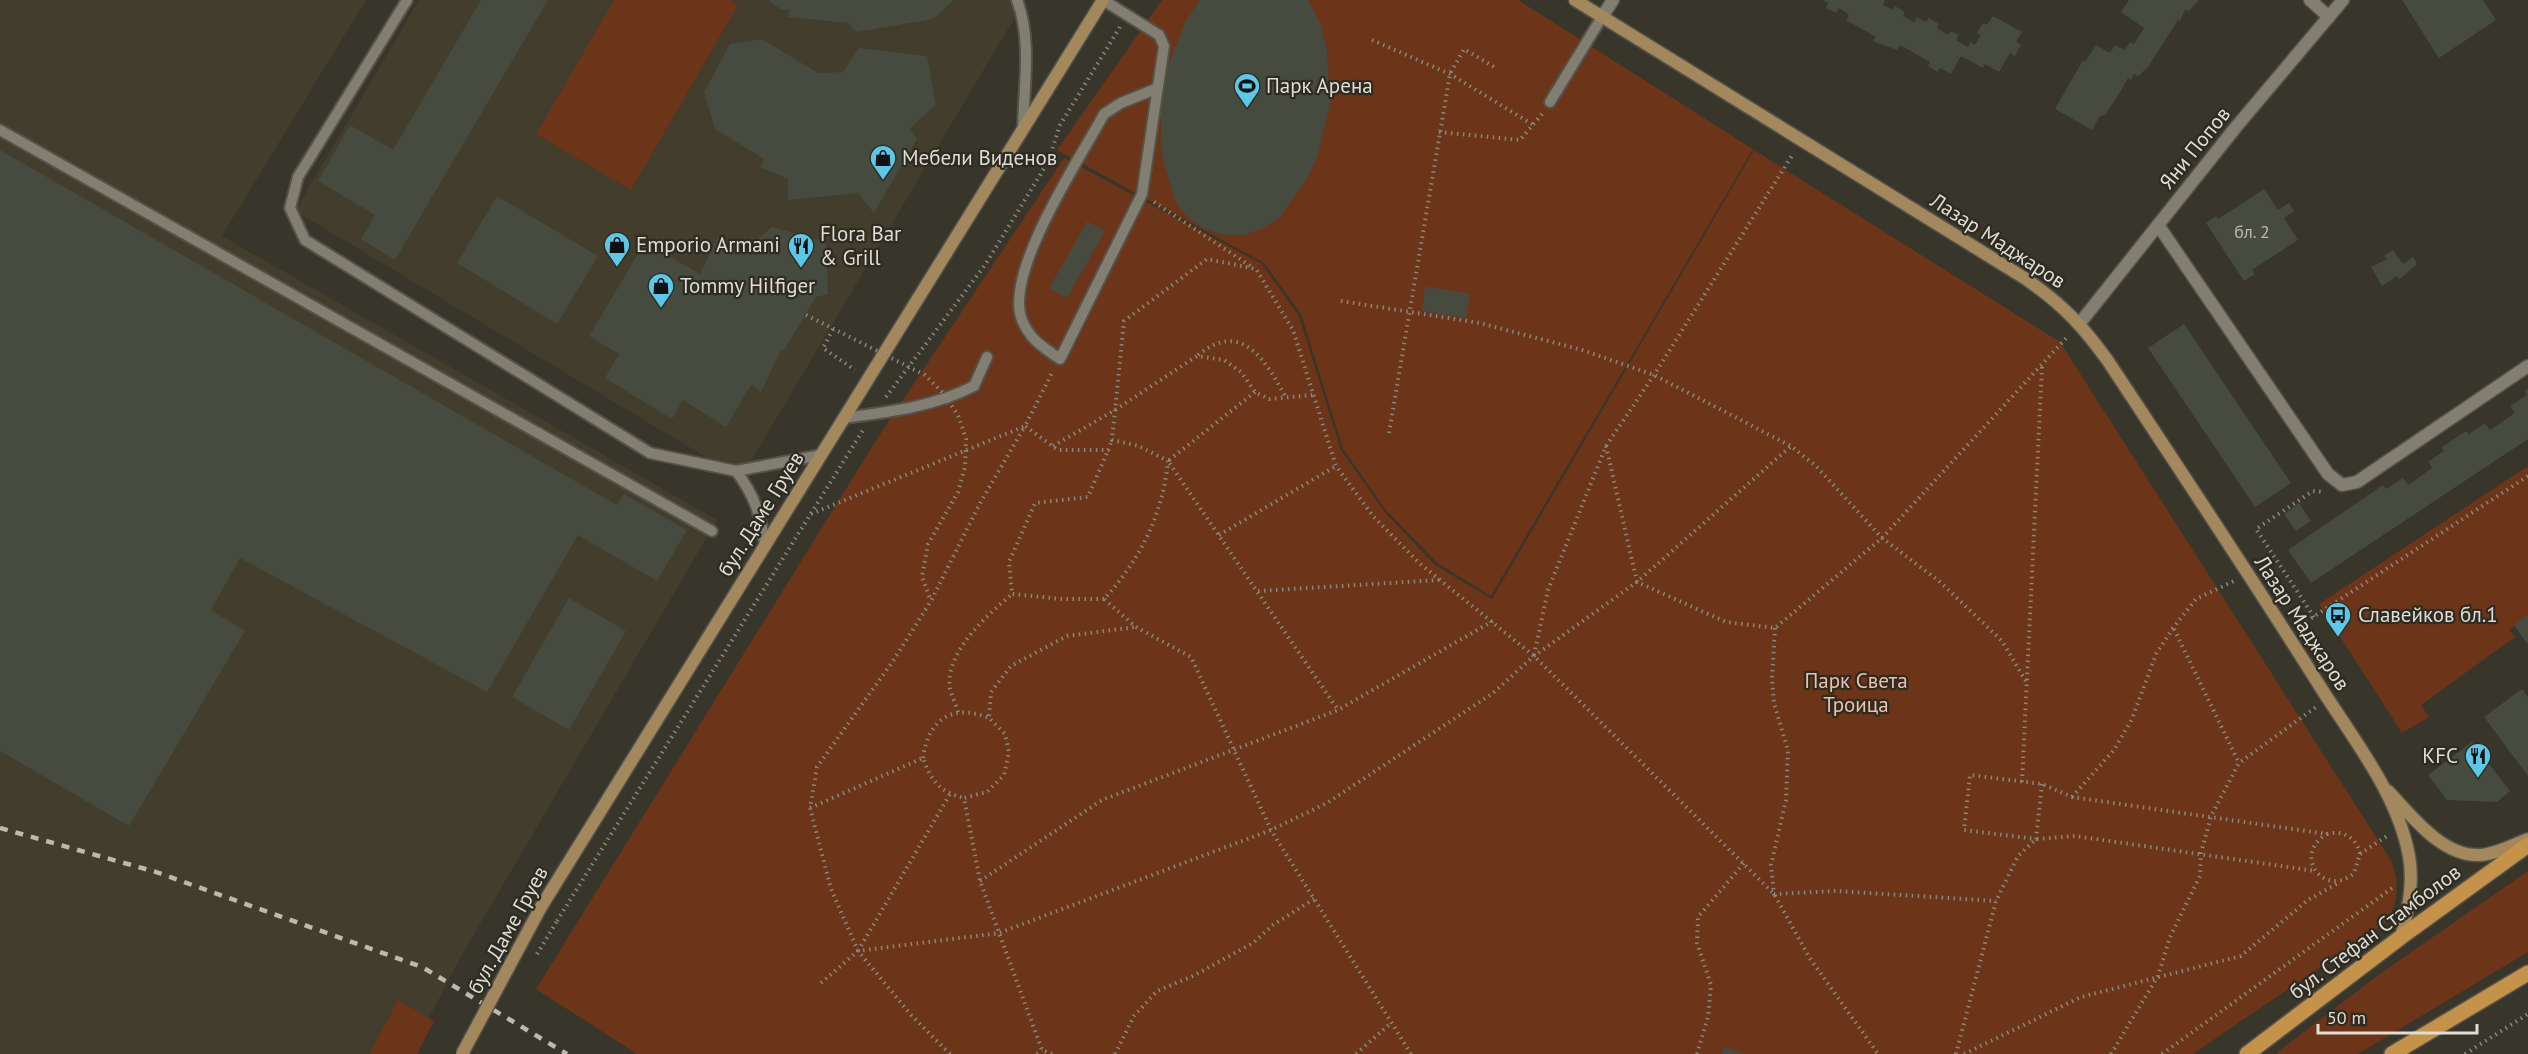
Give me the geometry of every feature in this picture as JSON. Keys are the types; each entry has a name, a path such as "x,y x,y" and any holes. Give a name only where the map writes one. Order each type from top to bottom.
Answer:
{"main road":[{"name":"бул. Даме Груев","path":"462,1054 541,907 1103,0"},
{"name":"Лазар Маджаров","path":"1575,0 2026,279 2055,299 2080,323 2108,361 2248,574 2382,785 2409,855 2411,874 2409,903 2401,937"},
{"name":"Лазар Маджаров","path":"2382,785 2436,839 2467,855 2497,852 2528,839"},
{"name":"бул. Стефан Стамболов","path":"2247,1054 2401,937 2528,845"},
{"path":"2392,1054 2528,972"}],"street":[{"path":"1602,17 1612,0"},
{"path":"2310,0 2329,17"},
{"name":"Яни Попов","path":"2080,323 2236,127 2343,0"},
{"path":"2158,225 2328,474 2342,485 2357,482 2528,366"}],"lane":[{"path":"407,0 298,177 290,208 305,240 650,453 736,471 820,455"},
{"path":"1017,0 1023,17 1026,41 1023,127"},
{"path":"1103,0 1159,36 1164,46 1158,88 1142,194 1060,358 1032,340 1021,318 1021,277 1038,235 1104,114 1121,103 1158,88"},
{"path":"1550,102 1602,17"},
{"path":"0,130 712,531"},
{"path":"844,418 923,406 951,398 974,386 987,357"},
{"path":"736,471 751,491 761,518 765,544"}],"path":[{"path":"557,921 873,414 985,265 1048,162 1060,125 1127,15"},
{"path":"1372,40 1450,74 1535,126"},
{"path":"1389,433 1450,74 1464,49 1494,67"},
{"path":"1439,132 1521,140 1535,126 1550,102"},
{"path":"1534,656 1548,590 1606,446 1654,375 1802,140"},
{"path":"1142,194 1256,270 1293,330 1336,466 1373,516 1419,562 1534,656 1774,894 1809,957 1878,1054"},
{"path":"1012,594 1009,562 1035,503 1088,497 1112,440 1124,321 1207,259 1256,270"},
{"path":"1341,301 1480,323 1582,350 1654,375 1791,446 1816,466 1882,538 1939,581 2002,641 2027,683"},
{"path":"806,315 925,375 943,393 958,415 966,439 965,467 958,492 928,544 922,577 931,601"},
{"path":"1774,894 1771,865 1786,800 1788,750 1774,704 1772,679 1775,628 1882,538 2080,323"},
{"path":"833,329 823,348 868,378"},
{"path":"1053,447 1115,410 1197,356 1214,342 1232,340 1246,345 1264,361 1287,399"},
{"path":"1197,356 1224,360 1241,372 1255,392 1269,399 1313,395"},
{"path":"950,1054 911,1015 858,951 831,889 810,808 817,767 893,661 931,601 979,505 1025,426 1060,358"},
{"path":"2022,782 2042,365"},
{"path":"1104,599 1125,577 1146,543 1166,483 1168,461 1255,392"},
{"path":"811,514 1025,426"},
{"path":"1025,426 1058,450 1107,450"},
{"path":"1112,440 1139,446 1168,461 1338,710"},
{"path":"1606,446 1637,582"},
{"path":"858,951 999,933 1271,830 1328,803 1493,693 1534,656 1637,582 1791,446"},
{"path":"1219,535 1336,466"},
{"path":"2287,634 2528,476"},
{"path":"2314,616 2256,529 2313,491 2325,492 2342,485"},
{"path":"2072,797 2114,750 2132,719 2156,654 2173,628 2196,599 2248,574"},
{"path":"1257,591 1441,579"},
{"path":"1637,582 1726,622 1775,628"},
{"path":"958,712 950,688 955,660 977,624 1012,594 1062,599 1104,599 1136,627 1191,657 1271,830 1411,1054"},
{"path":"980,881 1102,800 1338,710 1493,621"},
{"path":"989,718 991,692 1011,666 1067,636 1136,627"},
{"path":"2173,628 2239,764"},
{"path":"958,712 975,712 989,718 1005,734 1010,752 1004,775 987,792 963,798 950,794 929,776 923,758 925,740 932,728 941,719 958,712"},
{"path":"2111,1054 2158,976 2170,937 2200,876 2201,853 2211,816 2239,764 2299,719"},
{"path":"810,808 923,758"},
{"path":"2343,880 2327,880 2316,872 2201,853 2075,836 2036,838 1964,830 1970,776 2042,784 2072,797 2327,834 2342,833 2352,838 2360,854"},
{"path":"1956,1054 1996,901 2018,856 2036,838 2042,784"},
{"path":"821,983 858,951 950,794"},
{"path":"963,798 980,881 1042,1050 1052,1054"},
{"path":"1964,1054 2081,997 2241,956 2308,900 2354,873 2360,854 2400,827"},
{"path":"2316,872 2311,859 2313,846 2327,834"},
{"path":"1697,1054 1708,1017 1711,985 1697,943 1698,917 1744,863"},
{"path":"2162,1054 2411,874"},
{"path":"1774,894 1836,891 1996,901"},
{"path":"1115,1054 1134,1016 1157,991 1193,976 1253,943 1273,925 1314,899"},
{"path":"2465,1054 2528,1014"},
{"path":"1356,1054 1391,1023"},
{"path":"1037,1054 1042,1050"}],"shaded area":[{"path":"0,0 366,0 222,236 717,520 463,953 410,1054 0,1054"},
{"path":"419,0 1025,0 741,478 295,211"}],"green space":[{"path":"614,0 729,0 738,5 631,190 536,134"},
{"path":"1162,0 1518,0 1753,149 1491,596 1437,563 1385,509 1343,449 1301,314 1264,263 1057,150"},
{"name":"Парк Света Троица","path":"1754,150 2060,342 2392,862 2396,878 2396,894 2393,909 2385,923 2193,1054 637,1054 536,989 875,442 1064,158 1262,264 1299,316 1341,450 1384,511 1435,565 1492,599"},
{"path":"2528,466 2528,616 2509,630 2515,637 2421,705 2429,717 2402,733 2319,604"},
{"path":"2528,871 2528,952 2358,1054 2275,1054 2381,973"},
{"path":"398,1000 434,1021 417,1054 369,1054"}],"building":[{"path":"481,0 548,0 395,260 361,239 375,215 318,181 350,125 393,150"},
{"path":"768,0 954,0 933,19 856,32 848,23 788,17 789,10 780,9"},
{"path":"1200,0 1308,0 1321,25 1327,51 1330,104 1318,155 1307,179 1280,217 1263,228 1244,235 1224,235 1205,229 1188,218 1176,203 1162,157 1160,101 1165,74 1185,22"},
{"path":"1822,0 1885,0 1883,5 1893,10 1895,6 1905,12 1903,16 1914,22 1917,17 1926,22 1929,18 1939,24 1937,28 1948,35 1950,31 1959,35 1956,40 1968,47 1970,42 1975,45 1981,35 1977,33 1983,23 1987,25 1993,16 2022,32 2016,42 2021,45 2015,56 2010,53 1999,72 1985,64 1983,68 1961,56 1951,74 1940,68 1938,72 1928,66 1930,62 1900,45 1897,50 1873,41 1876,37 1846,20 1849,15 1839,8 1836,13 1826,8 1828,3"},
{"path":"2129,0 2199,0 2189,11 2185,10 2148,67 2138,76 2134,74 2131,80 2128,78 2105,115 2100,116 2092,130 2055,109 2083,60 2085,62 2096,45 2110,53 2115,45 2125,50 2130,42 2134,44 2144,28 2121,12"},
{"path":"2402,0 2483,0 2496,20 2439,58"},
{"path":"762,39 818,73 843,72 859,48 927,56 936,105 910,128 917,139 874,213 858,193 788,200 788,179 760,167 764,159 715,129 704,92 730,44"},
{"path":"0,150 617,505 624,494 687,530 657,581 578,535 487,692 240,558 211,610 245,631 129,826 0,751"},
{"path":"2264,189 2278,210 2289,203 2294,211 2284,218 2298,240 2252,270 2255,274 2244,281 2206,223 2216,216 2218,219"},
{"path":"497,196 598,256 557,324 457,263"},
{"path":"1087,221 1105,231 1067,298 1049,288"},
{"path":"772,227 826,242 828,294 816,297 784,350 781,350 761,392 751,385 726,427 683,400 672,419 605,378 619,354 589,336 645,242 700,274 718,237 744,251"},
{"path":"2393,250 2403,264 2413,257 2417,264 2399,280 2397,276 2382,286 2371,267 2387,259 2384,256"},
{"path":"1425,286 1470,294 1466,318 1422,311"},
{"path":"2184,324 2291,483 2255,507 2148,348"},
{"path":"2528,389 2528,439 2311,583 2288,550 2383,485 2386,489 2403,478 2408,485 2432,468 2428,462 2444,451 2442,447 2466,431 2469,434 2485,423 2490,430 2515,413 2510,406 2527,395 2524,391"},
{"path":"2299,503 2311,521 2296,531 2284,514"},
{"path":"569,598 626,631 569,730 512,697"},
{"path":"2528,614 2528,645 2514,625"},
{"path":"2522,689 2528,697 2528,776 2484,717"},
{"path":"2472,742 2510,791 2497,802 2447,800 2428,775"},
{"path":"1724,1047 1745,1054 1721,1054"}],"railway":[{"path":"0,828 156,872 422,967 567,1054"}],"place":[{"name":"Парк Арена","path":"1247,109"},
{"name":"Мебели Виденов","path":"883,181"},
{"name":"Emporio Armani","path":"617,268"},
{"name":"Flora Bar & Grill","path":"801,269"},
{"name":"Tommy Hilfiger","path":"661,309"},
{"name":"Славейков бл.1","path":"2338,638"},
{"name":"KFC","path":"2478,779"}]}
